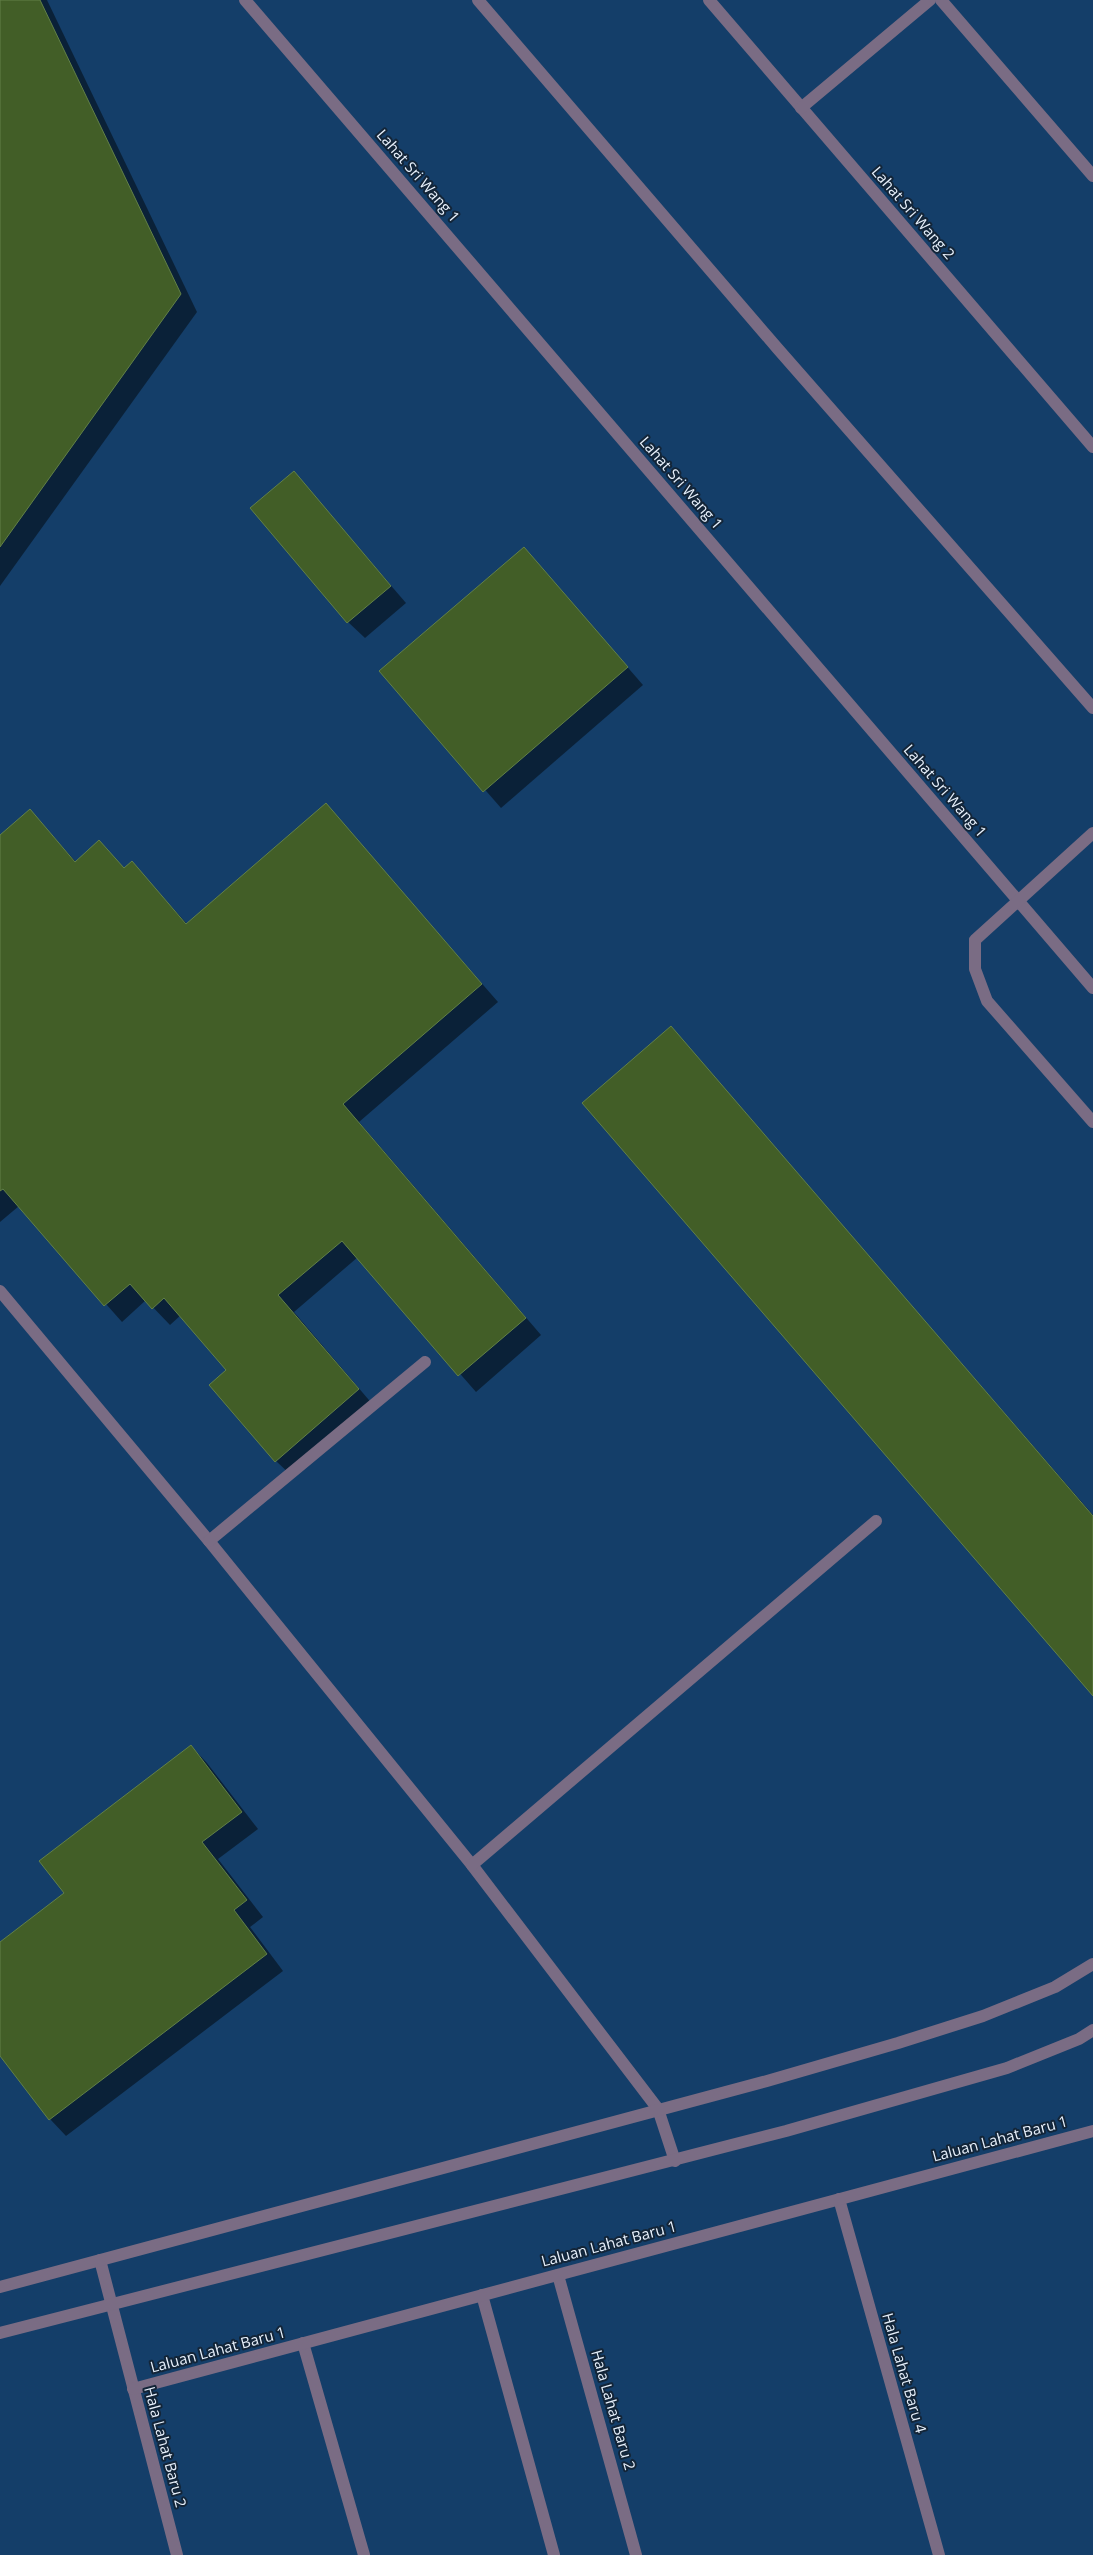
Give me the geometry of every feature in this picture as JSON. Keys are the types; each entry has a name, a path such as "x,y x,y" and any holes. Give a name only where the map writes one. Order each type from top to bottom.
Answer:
{"street":[{"name":"Lahat Sri Wang 1","path":"245,0 1093,988"},
{"path":"478,0 784,357 1093,708"},
{"name":"Lahat Sri Wang 2","path":"709,0 1093,447"},
{"path":"801,108 930,0"},
{"path":"941,0 1093,176"},
{"path":"1093,834 975,940 975,969 987,1001 1093,1122"},
{"path":"0,1291 209,1541 472,1865 658,2109 676,2160"},
{"path":"209,1541 425,1362"},
{"path":"472,1865 876,1521"},
{"path":"0,2287 804,2070 983,2016 1055,1987 1093,1964"},
{"path":"0,2333 676,2160 1007,2068 1080,2039 1093,2030"},
{"name":"Laluan Lahat Baru 1","path":"133,2389 1093,2131"},
{"name":"Hala Lahat Baru 4","path":"839,2199 938,2555"},
{"name":"Hala Lahat Baru 2","path":"100,2260 177,2555"},
{"name":"Hala Lahat Baru 2","path":"558,2274 636,2555"},
{"path":"482,2295 554,2555"},
{"path":"303,2344 364,2555"}],"building":[{"path":"0,0 40,0 181,294 0,547"},
{"path":"294,471 391,586 347,623 250,508"},
{"path":"524,547 628,667 483,792 379,671"},
{"path":"326,803 482,984 343,1104 526,1318 458,1376 342,1241 278,1295 359,1389 275,1462 209,1385 226,1370 164,1298 152,1309 130,1284 104,1306 3,1189 0,1191 0,835 30,809 75,862 99,840 124,868 132,861 186,924"},
{"path":"671,1026 1093,1516 1093,1696 582,1103"},
{"path":"191,1745 242,1812 202,1842 247,1900 234,1910 267,1954 49,2120 0,2056 0,1942 64,1893 39,1861"}]}
